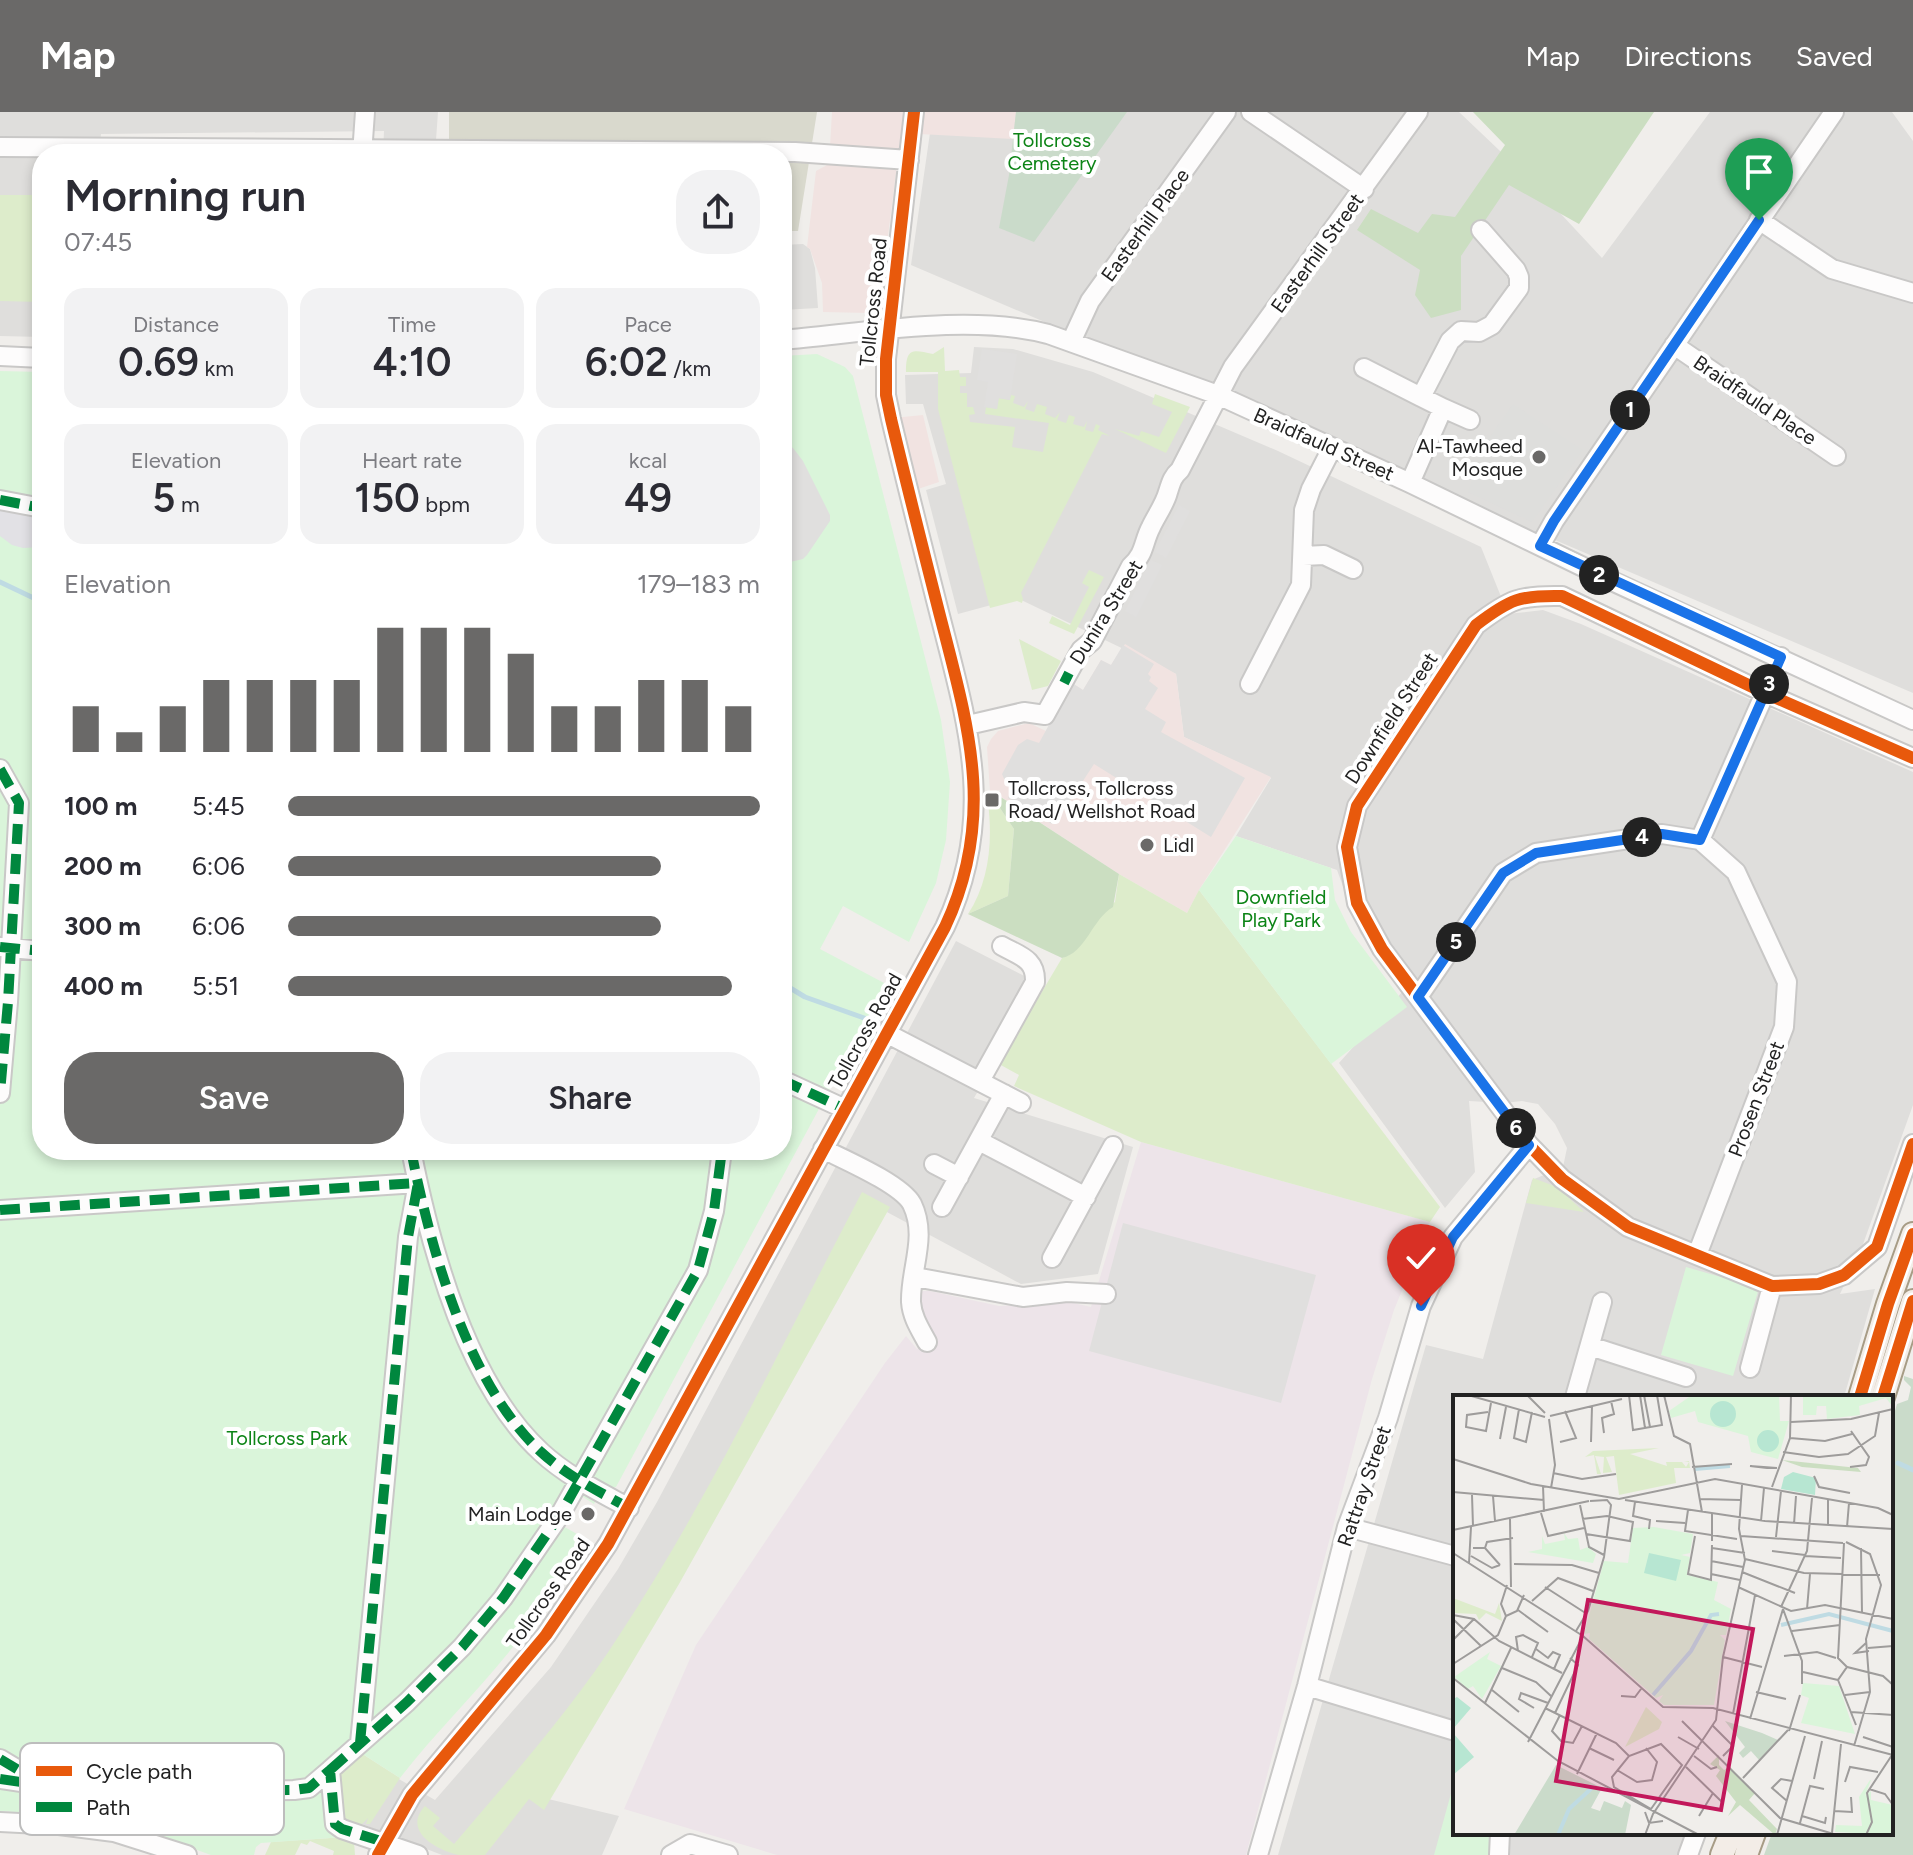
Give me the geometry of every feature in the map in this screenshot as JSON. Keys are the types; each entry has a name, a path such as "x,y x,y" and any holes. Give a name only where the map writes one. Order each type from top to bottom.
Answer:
{"main road":[{"path":"1861,1395 1913,1234"},
{"path":"1884,1395 1913,1301"},
{"path":"1722,1855 1730,1835"},
{"path":"1746,1855 1753,1835"}],"street":[{"path":"363,144 365,112"},
{"name":"Tollcross Road","path":"381,1848 412,1795 526,1661 568,1606 629,1508 945,927 960,890 975,802 968,725 888,405 885,372 914,112"},
{"name":"Easterhill Place","path":"1071,342 1090,301 1226,112"},
{"path":"1251,112 1364,189"},
{"name":"Easterhill Street","path":"1218,395 1233,367 1418,112"},
{"path":"1540,546 1554,521 1834,112"},
{"path":"0,147 32,147"},
{"path":"792,152 909,160"},
{"path":"1759,220 1832,269 1913,293"},
{"path":"1421,397 1453,336 1461,331 1479,332 1492,325 1519,288 1516,270 1481,230"},
{"name":"Braidfauld Street","path":"792,339 989,324 1019,327 1071,342 1218,395 1913,720"},
{"name":"Braidfauld Place","path":"1674,345 1836,456"},
{"path":"0,356 32,358"},
{"path":"1364,368 1470,420"},
{"name":"Dunira Street","path":"968,725 1024,712 1045,715 1082,648 1100,645 1131,566 1147,544 1148,532 1170,485 1218,395"},
{"path":"1410,483 1443,408"},
{"path":"1250,684 1301,585 1302,521 1307,500 1332,448"},
{"path":"0,500 32,506"},
{"path":"1303,556 1324,555 1353,569"},
{"name":"Downfield Street","path":"1765,693 1562,596 1529,595 1500,607 1476,625 1357,806 1347,847 1357,903 1382,949 1529,1145 1562,1179 1628,1227 1772,1286 1819,1284 1844,1275 1877,1247 1913,1144"},
{"path":"1418,997 1503,873 1536,853 1662,834 1700,840 1781,657"},
{"path":"1765,693 1913,758"},
{"path":"0,769 19,803 6,948 0,1093"},
{"name":"Prosen Street","path":"1697,1255 1784,1027 1787,982 1736,872 1700,840"},
{"path":"980,1081 1035,982 1036,970 1030,961 1002,946"},
{"path":"6,948 32,950"},
{"path":"886,1033 1013,1099 979,1141 942,1207"},
{"path":"792,1085 845,1109"},
{"path":"979,1141 1086,1197"},
{"name":"Rattray Street","path":"1258,1855 1307,1686 1347,1527 1388,1418 1421,1306 1453,1237 1529,1145"},
{"path":"1052,1258 1113,1146"},
{"path":"823,1149 888,1182 911,1203 920,1238 911,1302 915,1322 927,1342"},
{"path":"413,1160 449,1293 486,1376 512,1418 538,1449 580,1481 629,1508"},
{"path":"284,1790 309,1788 436,1675 485,1621 533,1556 580,1481 698,1270 714,1211 721,1160"},
{"path":"934,1164 959,1177"},
{"path":"0,1210 418,1183"},
{"path":"360,1743 408,1237 418,1183"},
{"path":"915,1277 1023,1297 1067,1292 1106,1294"},
{"path":"1750,1368 1772,1286"},
{"path":"1576,1395 1602,1302"},
{"path":"1590,1346 1686,1377"},
{"path":"1347,1527 1453,1555"},
{"path":"1307,1686 1453,1730"},
{"path":"0,1759 20,1772"},
{"path":"330,1770 335,1824 381,1848 418,1855"},
{"path":"0,1779 20,1782"},
{"path":"0,1822 20,1823"},
{"path":"108,1835 138,1847 187,1855"},
{"path":"1499,1855 1500,1835"},
{"path":"1688,1855 1695,1835"},
{"path":"671,1855 690,1844 728,1855"}],"shaded area":[{"path":"0,112 438,112 436,144 383,144 384,131 101,134 100,144 32,144 32,337 0,336"},
{"path":"449,112 817,112 798,231 792,231 792,144 449,144"},
{"path":"832,112 1016,112 1013,139 901,133 881,291 869,313 823,312 822,283 807,247 816,171 829,164"},
{"path":"933,112 1459,112 1519,169 1602,258 1710,112 1892,112 1913,141 1913,693 911,265"},
{"path":"803,244 810,249 815,268 818,308 792,309 792,245"},
{"path":"974,347 1013,349 1093,372 1278,451 1481,547 1508,614 1543,610 1581,624 1913,772 1913,1105 1862,1247 1840,1294 1875,1289 1845,1395 1453,1395 1453,1835 1687,1835 1679,1855 1278,1855 1426,1345 1483,1359 1532,1180 1563,1167 1567,1148 1555,1124 1538,1104 1469,1101 1475,1172 1445,1208 1339,1063 1403,991 1360,933 1337,870 1236,836 1271,778 1184,737 1176,674 1017,598 958,614 926,490 946,484 923,404 906,404 905,375 971,373"},
{"path":"982,349 1017,354 1010,400 999,398 997,409 984,407 988,382 977,380"},
{"path":"1513,404 1583,450 1532,522 1468,492 1482,448"},
{"path":"923,415 939,482 912,491 893,418"},
{"path":"792,447 803,461 830,515 830,521 803,559 792,562"},
{"path":"0,500 32,506 32,548 12,545 0,536"},
{"path":"1179,505 1190,511 1166,558 1155,552"},
{"path":"1151,560 1162,565 1136,617 1125,611"},
{"path":"1125,644 1176,674 1184,737 1271,777 1187,913 1119,874 998,795 1000,790 990,791 987,747 998,731 1029,723 1046,731 1072,683 1083,690 1101,660 1111,665"},
{"path":"1123,645 1154,664 1148,674 1151,677 1149,681 1158,688 1145,709 1166,722 1161,732 1245,778 1211,837 1094,764 1052,824 1008,798 1014,787 1005,781 1002,774 1018,745 1027,739 1039,743 1072,683 1083,690 1101,660 1111,665"},
{"path":"956,941 1040,984 974,1098 1133,1147 1098,1274 1021,1284 885,1211 544,1798 619,1816 602,1855 442,1855 344,1817 361,1757 435,1800 551,1667 618,1569 657,1502"},
{"path":"1141,1142 1430,1222 1394,1310 1372,1379 1246,1855 777,1855 624,1809 696,1645 885,1363 906,1336 917,1349 935,1336 921,1313 918,1297 923,1291 930,1291 999,1306 1069,1302 1091,1307"},
{"path":"1123,1223 1316,1275 1281,1403 1089,1351"}],"green space":[{"name":"Tollcross Cemetery","path":"1016,112 1127,112 1034,242 999,228"},
{"path":"1473,112 1654,112 1579,224 1509,185 1461,256 1461,310 1431,318 1415,295 1420,270 1357,230 1371,209 1418,233 1432,214 1455,217 1505,145"},
{"path":"0,195 32,195 32,302 0,301"},
{"path":"944,347 945,371 959,370 960,377 966,377 966,386 960,386 960,393 967,393 967,407 973,407 975,414 969,415 970,422 1015,427 1012,447 1043,452 1049,423 985,414 986,407 997,409 998,398 1009,400 1011,395 1015,396 1013,403 1024,407 1028,401 1025,409 1034,412 1037,404 1047,407 1045,414 1055,418 1060,412 1057,420 1066,423 1069,415 1075,417 1073,424 1084,427 1087,421 1085,430 1093,432 1096,424 1100,426 1098,430 1110,436 1102,434 1021,593 1022,603 1017,601 990,608 938,409 938,372 906,372 907,358 912,352 933,354"},
{"name":"Tollcross Park","path":"817,354 845,367 853,376 941,720 950,782 946,840 936,883 909,942 843,906 820,949 886,984 792,1159 792,355"},
{"name":"Tollcross Park","path":"0,371 32,372 32,1160 792,1160 616,1487 604,1484 594,1504 580,1495 561,1525 586,1539 509,1652 400,1778 361,1753 339,1771 343,1822 362,1824 354,1841 345,1837 261,1843 254,1855 211,1855 155,1835 284,1835 284,1743 20,1743 20,1812 0,1811"},
{"path":"1155,394 1190,407 1166,453 1115,429 1139,436 1141,431 1159,437 1172,412 1152,404"},
{"path":"1089,570 1104,577 1074,634 1049,623 1052,616 1070,625 1089,587 1082,583"},
{"path":"1019,639 1061,661 1048,686 1032,690"},
{"path":"996,794 1119,874 1113,907 1070,955 1062,958 968,914 1008,896 1014,829 998,805 988,803"},
{"path":"988,803 998,805 1014,829 1008,896 968,914 981,888 988,861"},
{"name":"Downfield Play Park","path":"1236,836 1331,868 1335,900 1351,932 1407,1007 1331,1064 1199,890"},
{"path":"1119,874 1187,913 1199,890 1440,1207 1430,1222 1141,1142 1014,1086 1019,1075 999,1064 1062,958 1080,946 1101,915 1115,902"},
{"path":"1533,1178 1557,1187 1584,1212 1526,1203"},
{"path":"862,1192 890,1207 679,1584 544,1810 529,1799 485,1855 459,1855 432,1844 417,1824 425,1806 440,1818 433,1826 454,1844 562,1715 620,1634 686,1527"},
{"path":"1686,1267 1759,1288 1733,1376 1661,1355"},
{"path":"1904,1376 1913,1379 1913,1855 1764,1855 1771,1835 1893,1835 1893,1417 1897,1404 1908,1400 1911,1387"},
{"path":"361,1753 400,1778 370,1824 366,1824 368,1818 362,1824 343,1822 339,1770"},
{"path":"1453,1786 1453,1835 1490,1835 1489,1855 1434,1855"},
{"path":"345,1837 354,1841 355,1855 333,1855 334,1851 310,1841 307,1845 301,1843 295,1855 265,1855 271,1842"}],"waterway":[{"path":"0,582 32,597"},
{"path":"792,989 805,997 867,1019"},
{"path":"1898,1463 1913,1470"}],"marked path":[{"path":"0,500 32,506"},
{"path":"1064,683 1069,673"},
{"path":"0,769 19,803 0,1093"},
{"path":"0,947 32,950"},
{"path":"792,1085 845,1109"},
{"path":"413,1160 429,1228 455,1312 492,1390 515,1423 551,1461 629,1508"},
{"path":"330,1770 407,1702 462,1647 503,1598 560,1515 698,1270 714,1211 721,1160"},
{"path":"0,1210 418,1183"},
{"path":"360,1743 408,1237 418,1183"},
{"path":"0,1759 20,1771"},
{"path":"284,1790 309,1788 330,1770 335,1824 384,1842"},
{"path":"0,1779 20,1782"}],"cycle path":[{"path":"378,1855 412,1795 546,1635 608,1544 945,927 961,886 970,846 974,806 967,729 886,395 886,359 914,112"},
{"path":"1913,758 1765,693 1562,596 1536,596 1507,604 1476,625 1357,806 1347,847 1357,903 1382,949 1529,1145 1562,1179 1628,1227 1772,1286 1819,1284 1844,1275 1877,1247 1913,1144"},
{"path":"1861,1395 1913,1234"},
{"path":"1884,1395 1913,1301"}],"place":[{"name":"Al-Tawheed Mosque","path":"1539,457"},
{"name":"Tollcross, Tollcross Road/ Wellshot Road","path":"992,800"},
{"name":"Lidl","path":"1147,845"},
{"name":"Main Lodge","path":"588,1514"}],"route":[{"path":"1421,1306 1453,1237 1529,1145 1418,997 1503,873 1536,853 1662,834 1700,840 1781,657 1540,546 1759,220"}]}
